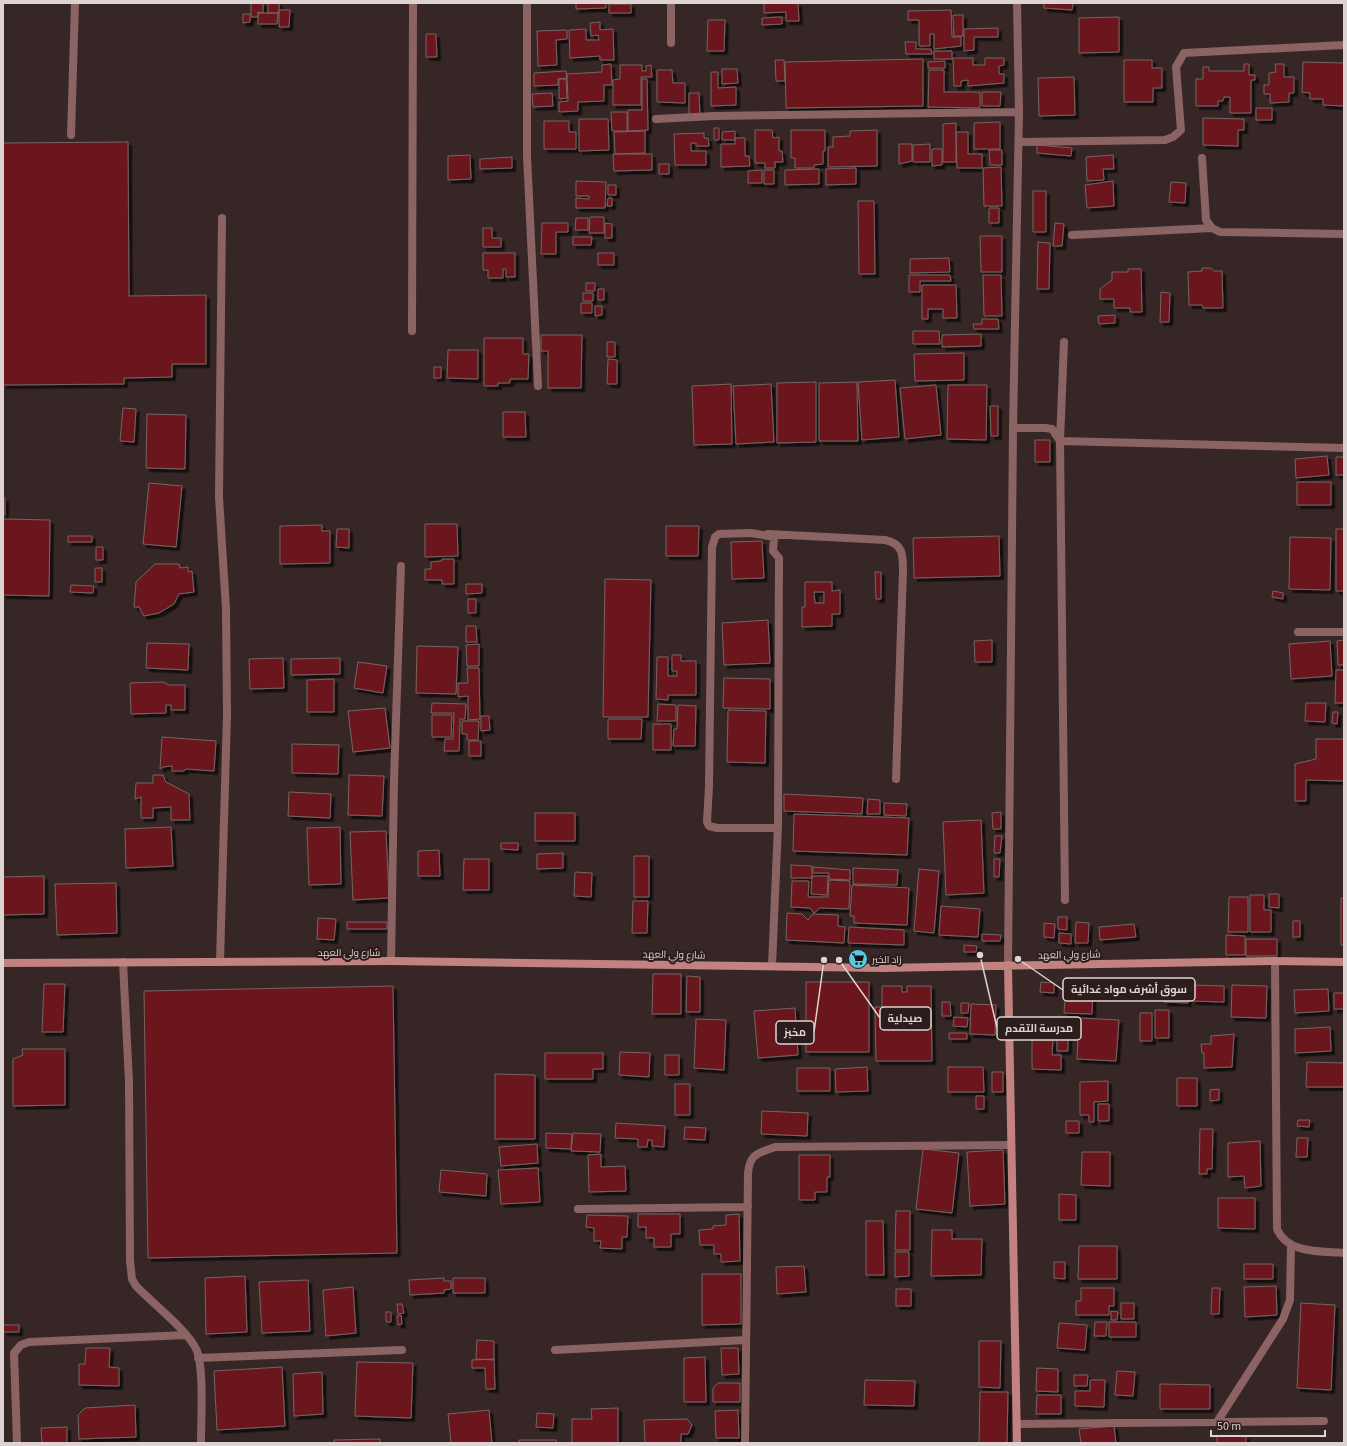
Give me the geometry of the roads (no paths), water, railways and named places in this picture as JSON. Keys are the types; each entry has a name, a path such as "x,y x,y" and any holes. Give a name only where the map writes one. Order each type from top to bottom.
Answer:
{"main road":[{"name":"شارع ولي العهد","path":"3,963 391,961 882,968 1008,964 1275,961 1344,962"},
{"path":"1008,964 1017,1443"}],"street":[{"path":"71,135 75,3"},
{"path":"412,331 414,3"},
{"path":"528,3 527,155 538,386"},
{"path":"671,3 671,43"},
{"path":"1008,964 1013,428 1019,142 1017,3"},
{"path":"1019,142 1165,140 1173,137 1181,130 1176,67 1184,53 1344,45"},
{"path":"656,119 722,116 1019,112"},
{"path":"1202,158 1206,220 1212,228 1220,232 1344,234"},
{"path":"220,961 227,715 226,609 219,497 222,218"},
{"path":"1072,235 1212,228"},
{"path":"1064,342 1060,441 1065,900"},
{"path":"1013,428 1052,429 1060,441"},
{"path":"1060,441 1344,448"},
{"path":"751,533 774,537 772,551 779,558 778,828 772,966"},
{"path":"778,828 717,828 709,826 707,822 709,786 712,547 715,537 719,534 751,533 885,540 894,542 899,548 903,556 903,570 896,779"},
{"path":"391,961 394,782 401,566"},
{"path":"1298,632 1344,632"},
{"path":"1275,961 1277,1229 1281,1239 1291,1245 1306,1250 1344,1253"},
{"path":"124,962 129,1082 130,1261 132,1279 136,1286 186,1335 193,1344 198,1358 201,1443"},
{"path":"745,1443 749,1162 755,1155 775,1147 1011,1145"},
{"path":"578,1209 748,1207"},
{"path":"1217,1422 1283,1319 1290,1300 1291,1245"},
{"path":"17,1443 14,1353 21,1345 29,1342 186,1335"},
{"path":"555,1350 746,1340"},
{"path":"198,1358 402,1350"},
{"path":"1017,1424 1324,1421"}],"place":[{"name":"مدرسة التقدم","path":"980,955"},
{"name":"زاد الخير","path":"858,959"},
{"name":"سوق أشرف مواد غدائية","path":"1018,959"},
{"name":"مخبز","path":"824,960"},
{"name":"صيدلية","path":"839,960"}]}
